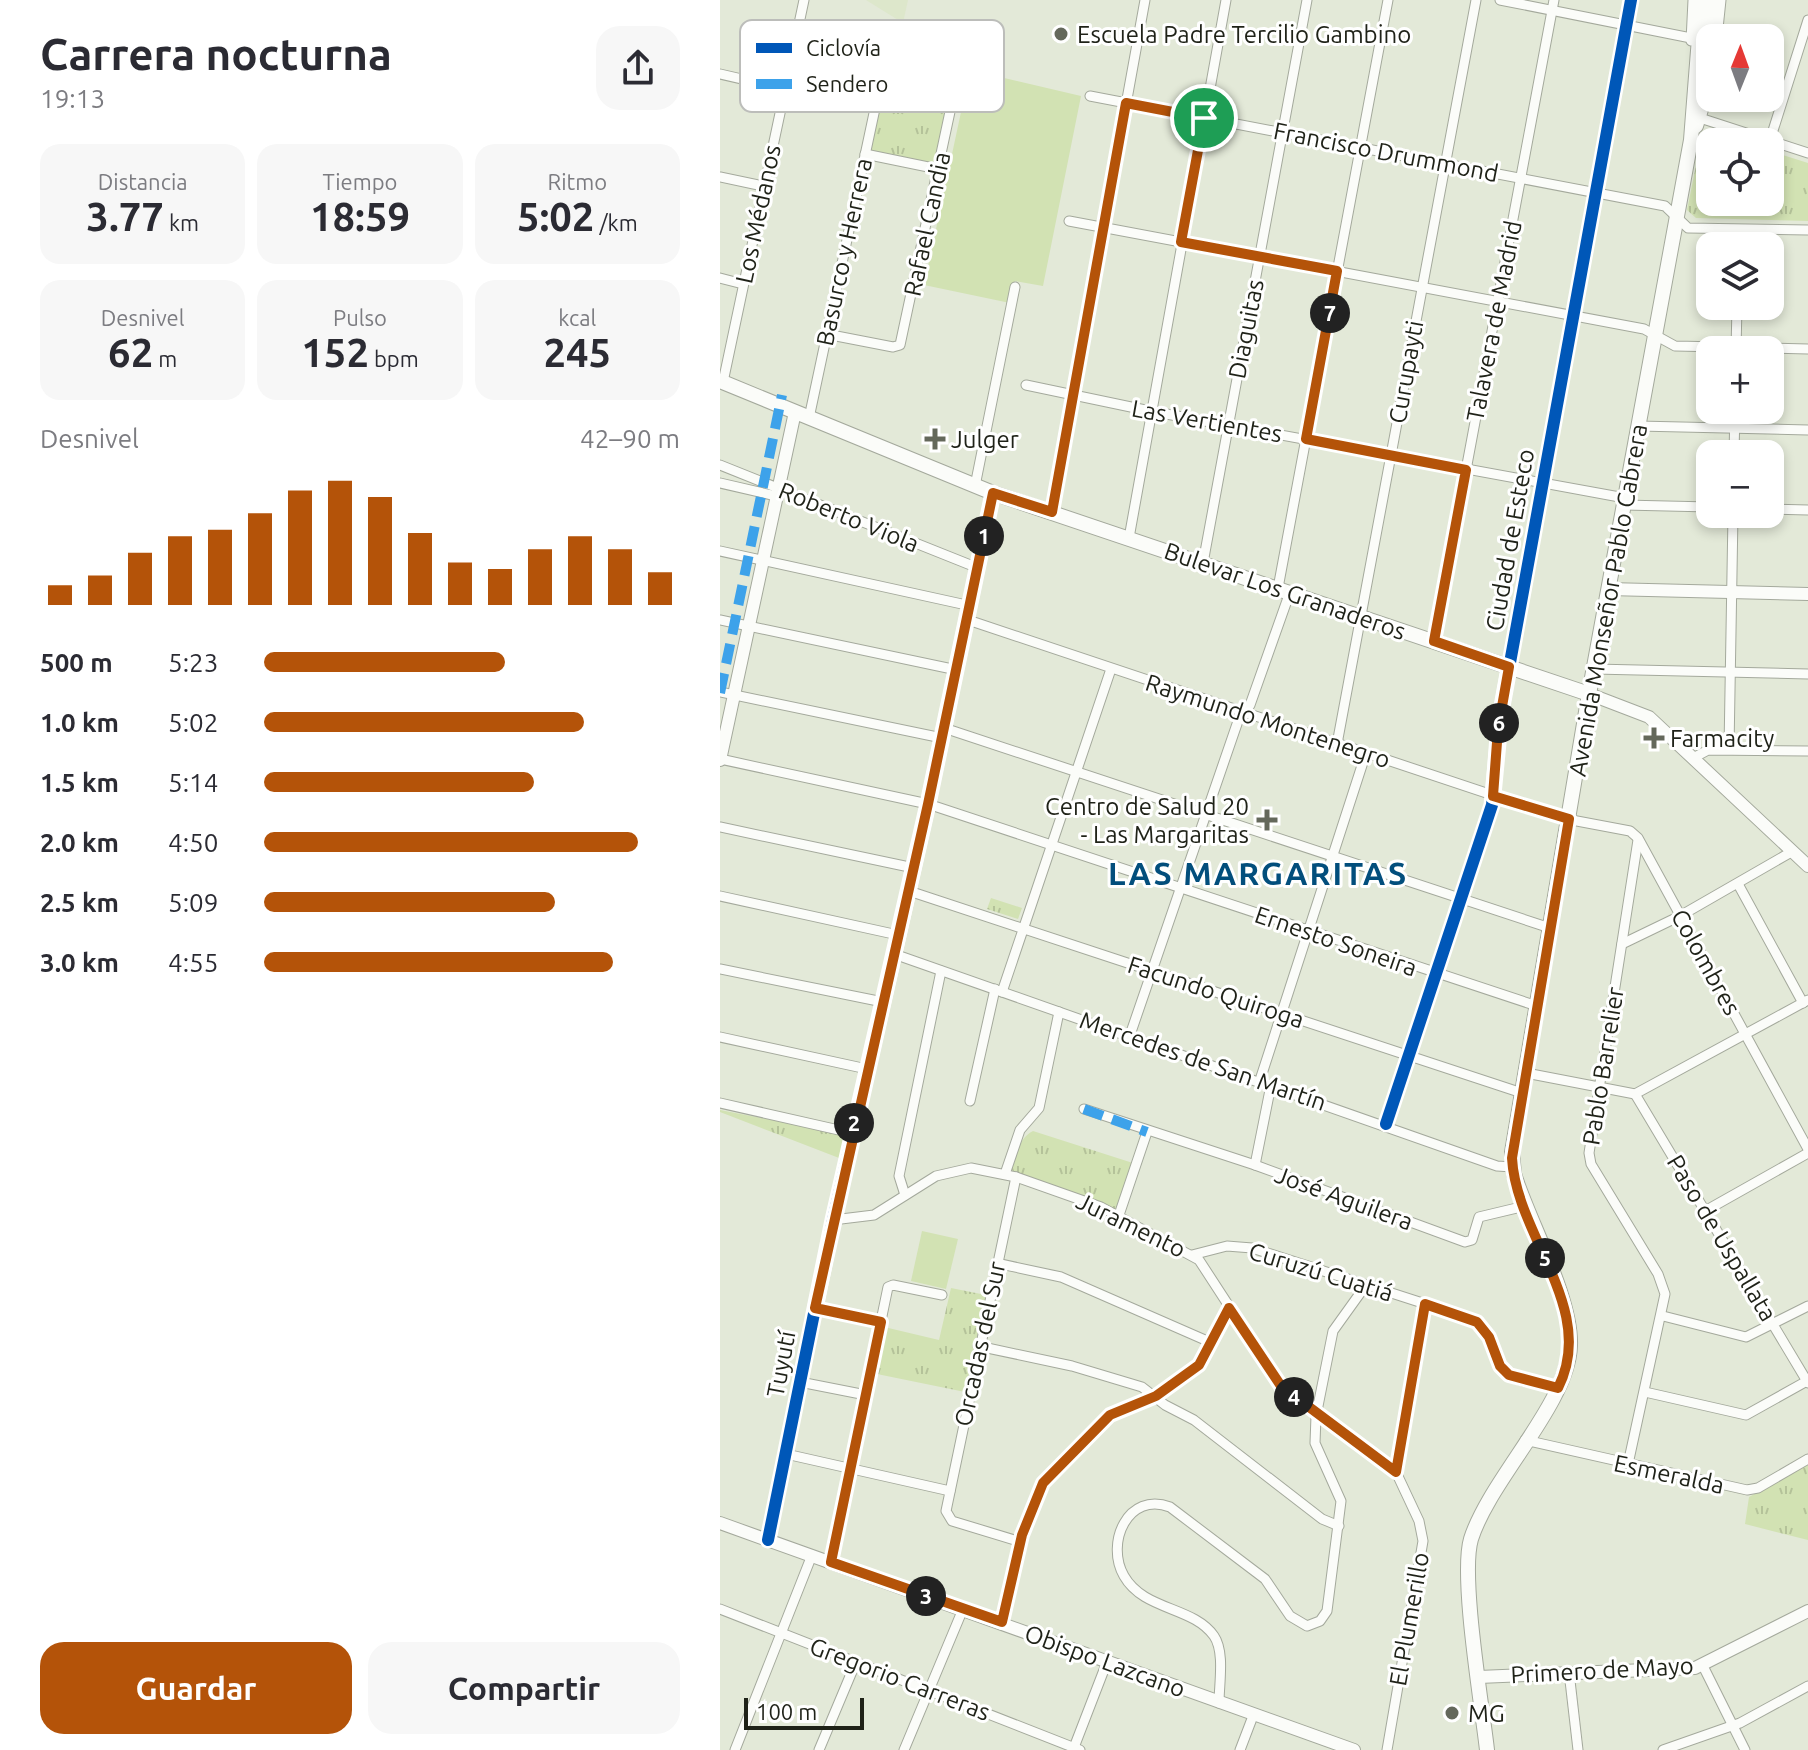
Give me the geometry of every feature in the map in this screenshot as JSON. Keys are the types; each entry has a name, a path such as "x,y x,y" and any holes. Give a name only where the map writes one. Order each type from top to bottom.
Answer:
{"main road":[{"name":"Avenida Monseñor Pablo Cabrera","path":"1702,0 1703,24"},
{"name":"Avenida Monseñor Pablo Cabrera","path":"1710,24 1712,0"},
{"name":"Avenida Monseñor Pablo Cabrera","path":"1487,1750 1469,1570 1470,1545 1482,1514 1558,1388 1568,1364 1568,1322 1512,1167 1589,694 1697,112"},
{"name":"Avenida Monseñor Pablo Cabrera","path":"1692,134 1701,112"},
{"name":"Bulevar Los Granaderos","path":"722,381 993,493 1642,712 1695,757 1808,866"},
{"path":"720,760 795,412"},
{"path":"1608,589 1808,594"},
{"name":"Obispo Lazcano","path":"720,1523 1354,1750"},
{"name":"Primero de Mayo","path":"1479,1677 1703,1666 1808,1611"}],"street":[{"name":"Los Médanos","path":"800,20 804,0"},
{"path":"1052,512 1145,0"},
{"path":"1129,538 1226,0"},
{"name":"Diaguitas","path":"1203,563 1307,0"},
{"path":"1130,1035 1204,816 1243,713 1250,705 1284,590 1306,439 1388,0"},
{"name":"Curupayti","path":"1337,744 1476,0"},
{"path":"1500,0 1553,5 1626,25 1691,38"},
{"name":"Ciudad de Esteco","path":"1386,1124 1493,796 1498,729 1631,0"},
{"name":"Avenida Monseñor Pablo Cabrera","path":"1693,0 1691,38 1696,55"},
{"path":"1718,24 1721,0"},
{"name":"Talavera de Madrid","path":"1434,641 1553,5"},
{"path":"1774,128 1808,20"},
{"path":"720,74 740,79"},
{"name":"Francisco Drummond","path":"1090,96 1665,206 1688,228 1808,230"},
{"name":"Los Médanos","path":"722,381 780,112"},
{"name":"Basurco y Herrera","path":"809,418 874,112"},
{"name":"Rafael Candia","path":"826,334 893,347 900,345 948,112"},
{"path":"1700,118 1732,128"},
{"path":"1784,145 1808,153"},
{"path":"865,154 938,169"},
{"path":"720,177 763,186"},
{"path":"1069,221 1644,329 1675,346 1696,347"},
{"path":"720,278 743,284"},
{"path":"975,486 1015,287"},
{"path":"1784,349 1808,349"},
{"name":"Las Vertientes","path":"1026,385 1624,502 1696,506"},
{"path":"1735,424 1735,440"},
{"path":"1638,426 1808,430"},
{"name":"Roberto Viola","path":"720,465 776,492 978,568"},
{"path":"720,483 776,492"},
{"name":"Tuyutí","path":"768,1540 833,1220 909,891 993,493"},
{"path":"1784,509 1808,510"},
{"path":"1729,749 1733,528"},
{"path":"720,551 971,606"},
{"path":"720,620 957,670"},
{"name":"Raymundo Montenegro","path":"968,620 1569,819"},
{"path":"970,1101 998,991 1023,928 1111,669"},
{"path":"1594,669 1808,674"},
{"path":"720,692 943,733 1076,772 1550,928"},
{"path":"1695,757 1708,750 1808,751"},
{"path":"1260,1080 1366,753"},
{"name":"Ernesto Soneira","path":"720,760 928,804 1537,1006"},
{"path":"1569,819 1624,829 1638,838"},
{"path":"720,827 914,868"},
{"name":"Colombres","path":"1638,838 1808,1151"},
{"name":"Pablo Barrelier","path":"1628,1464 1663,1316 1665,1294 1661,1280 1589,1159 1638,838"},
{"path":"1622,944 1680,916 1793,851"},
{"path":"1526,1073 1635,1094 1805,1001 1738,884"},
{"name":"Facundo Quiroga","path":"909,891 1522,1093"},
{"path":"720,896 898,935"},
{"name":"Mercedes de San Martín","path":"894,954 1386,1124 1497,1166 1512,1167"},
{"path":"720,969 883,1002"},
{"path":"905,1195 899,1176 941,971"},
{"name":"Orcadas del Sur","path":"1021,1542 952,1521 946,1511 1020,1130 1039,1108 1059,1012"},
{"path":"720,1037 867,1069"},
{"path":"1255,1165 1271,1085"},
{"name":"Paso de Uspallata","path":"1635,1094 1808,1382"},
{"path":"720,1103 852,1133"},
{"name":"José Aguilera","path":"1084,1109 1255,1165 1465,1242 1472,1240 1479,1217 1525,1206"},
{"path":"1119,1215 1147,1132"},
{"path":"1705,1211 1808,1151"},
{"name":"Juramento","path":"833,1220 874,1215 936,1176 959,1169 987,1169 1010,1175 1119,1215 1192,1255 1211,1276 1275,1380 1316,1416 1396,1472"},
{"name":"Curuzú Cuatiá","path":"1192,1255 1227,1246 1252,1248 1477,1322 1489,1337 1500,1366 1509,1375 1558,1388"},
{"path":"996,1263 1061,1277 1212,1343"},
{"path":"831,1562 888,1287 893,1285 942,1295"},
{"path":"1219,1703 1219,1649 1215,1637 1199,1624 1149,1600 1126,1580 1117,1550 1124,1521 1134,1510 1148,1504 1162,1504 1177,1511 1265,1579 1290,1616 1307,1626 1320,1621 1327,1611 1341,1496 1315,1443 1316,1416 1333,1331 1366,1285"},
{"path":"1396,1472 1425,1304"},
{"path":"1663,1316 1746,1337 1808,1306"},
{"path":"815,1308 881,1322"},
{"path":"1002,1622 1021,1542 1040,1488 1110,1415 1156,1396 1199,1365 1229,1308"},
{"path":"978,1346 1122,1380 1156,1396 1194,1420 1322,1519 1339,1526"},
{"path":"800,1382 866,1395"},
{"path":"1645,1392 1746,1415 1808,1382"},
{"name":"Esmeralda","path":"1525,1440 1747,1490 1758,1488 1808,1459"},
{"path":"786,1454 950,1491"},
{"name":"El Plumerillo","path":"1387,1750 1423,1541 1419,1521 1396,1472"},
{"path":"735,1750 812,1555"},
{"name":"Gregorio Carreras","path":"720,1609 1075,1749"},
{"path":"904,1750 963,1609"},
{"path":"819,1750 856,1662"},
{"path":"1075,1749 1107,1662"},
{"path":"1703,1666 1745,1750"},
{"path":"1569,1672 1578,1750"},
{"path":"1663,1750 1732,1726 1808,1686"},
{"path":"1240,1750 1253,1716"}],"shaded area":[{"path":"866,0 908,0 904,20 898,20"}],"green space":[{"path":"1004,78 1081,96 1043,286 1015,281 1010,303 924,285 961,112 1004,112"},
{"path":"874,112 948,112 938,169 865,154"},
{"path":"1784,155 1808,163 1808,221 1696,218 1687,210 1696,166 1696,216 1784,216"},
{"path":"991,898 1022,908 1018,919 987,909"},
{"path":"720,1112 845,1134 839,1158"},
{"path":"1033,1131 1136,1164 1118,1211 1011,1170 1021,1143"},
{"path":"922,1231 958,1239 946,1289 911,1281"},
{"path":"951,1288 986,1295 965,1392 872,1373 880,1326 939,1340"},
{"path":"1808,1463 1808,1540 1745,1524 1749,1497"}],"marked path":[{"path":"720,693 782,395"},
{"path":"1084,1109 1147,1132"}],"cycle path":[{"path":"1386,1124 1492,805 1501,712 1631,0"},
{"path":"768,1540 833,1220 928,804 993,493"}],"place":[{"name":"Escuela Padre Tercilio Gambino","path":"1061,34"},
{"name":"Julger","path":"935,439"},
{"name":"Farmacity","path":"1654,738"},
{"name":"Centro de Salud 20 - Las Margaritas","path":"1267,820"},
{"name":"MG","path":"1452,1713"}],"district":[{"name":"LAS MARGARITAS","path":"1258,873"}],"route":[{"path":"1126,103 1204,118 1181,242 1337,271 1306,439 1466,470 1434,641 1509,667 1498,729 1493,796 1569,819 1514,1137 1512,1167 1565,1312 1569,1355 1566,1372 1558,1388 1517,1379 1503,1371 1485,1329 1477,1322 1425,1304 1396,1472 1316,1416 1281,1386 1229,1308 1199,1365 1156,1396 1110,1415 1043,1483 1022,1535 1002,1622 831,1562 881,1322 815,1308 909,891 993,493 1052,512 1126,103"}]}
